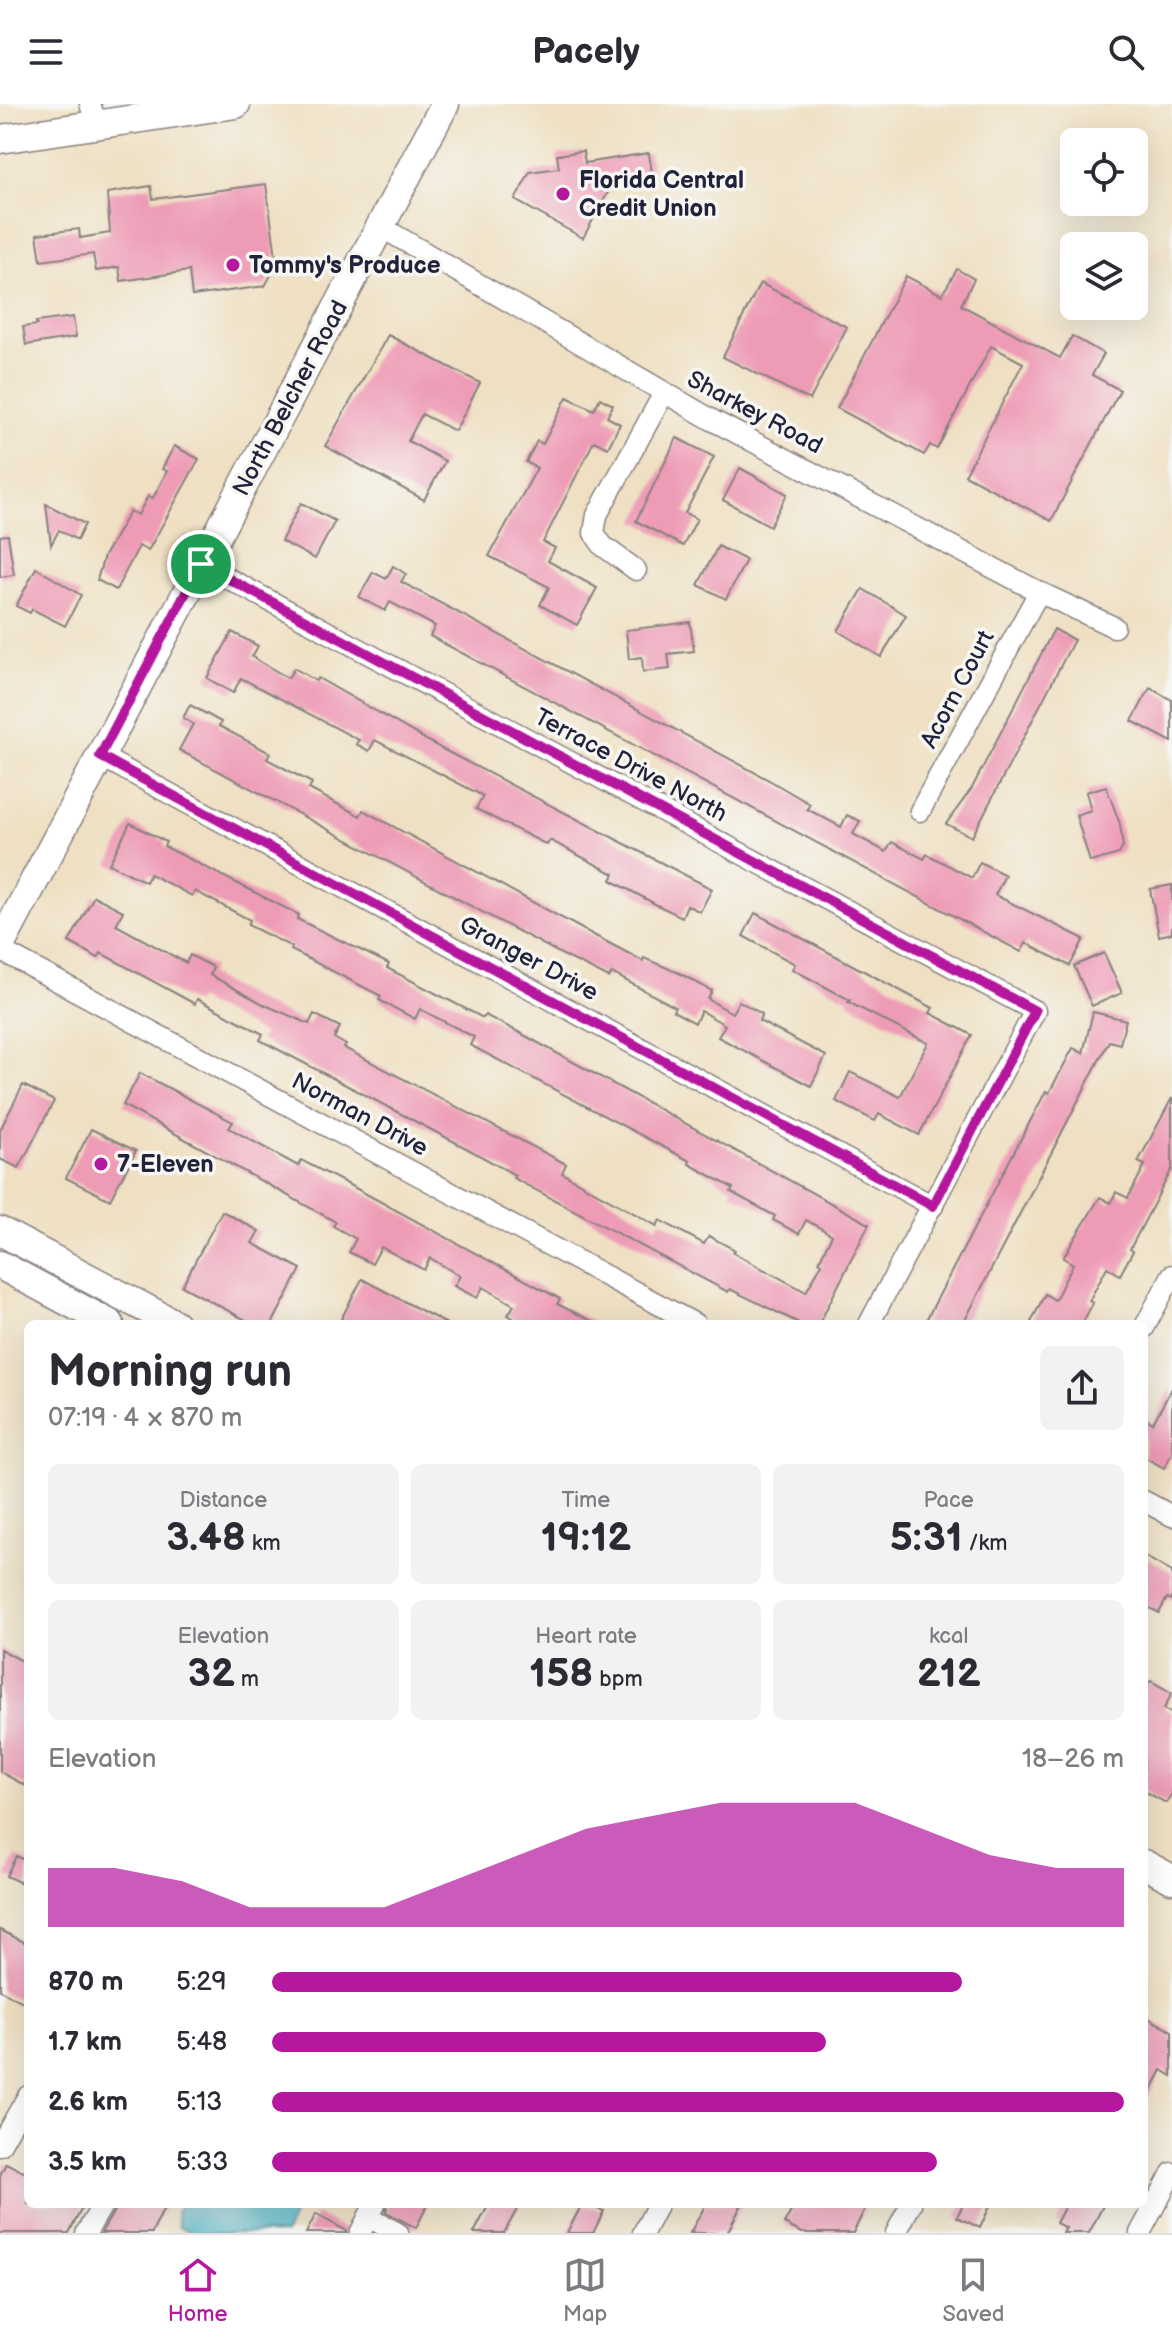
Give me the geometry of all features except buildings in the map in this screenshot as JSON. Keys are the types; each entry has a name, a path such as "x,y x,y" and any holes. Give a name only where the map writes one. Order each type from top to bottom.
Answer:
{"main road":[{"path":"0,139 93,115 236,104"},
{"name":"North Belcher Road","path":"0,948 445,104"},
{"path":"0,1231 167,1320"},
{"path":"0,1265 103,1320"},
{"path":"1148,1866 1172,1879"}],"street":[{"name":"Sharkey Road","path":"381,227 664,393 1039,592 1114,627"},
{"path":"636,570 603,546 594,533 597,515 664,393"},
{"name":"Terrace Drive North","path":"201,564 1035,1011 933,1206"},
{"name":"Acorn Court","path":"920,811 1039,592"},
{"name":"Granger Drive","path":"100,756 933,1206"},
{"name":"Norman Drive","path":"0,948 688,1320"},
{"path":"871,1320 933,1206"},
{"path":"1148,1320 1172,1275"},
{"path":"1148,1503 1172,1516"},
{"path":"0,2145 24,2103"},
{"path":"1140,2233 1172,2173"},
{"path":"86,2233 101,2208"},
{"path":"643,2233 656,2208"},
{"path":"896,2233 909,2208"},
{"path":"368,2218 398,2233"}],"water":[{"path":"179,2208 297,2208 285,2233 193,2233 178,2226 176,2213"}],"place":[{"name":"Florida Central Credit Union","path":"563,194"},
{"name":"Tommy's Produce","path":"233,265"},
{"name":"7-Eleven","path":"101,1164"}],"route":[{"path":"201,564 1035,1011 933,1206 100,756 201,564"}]}
